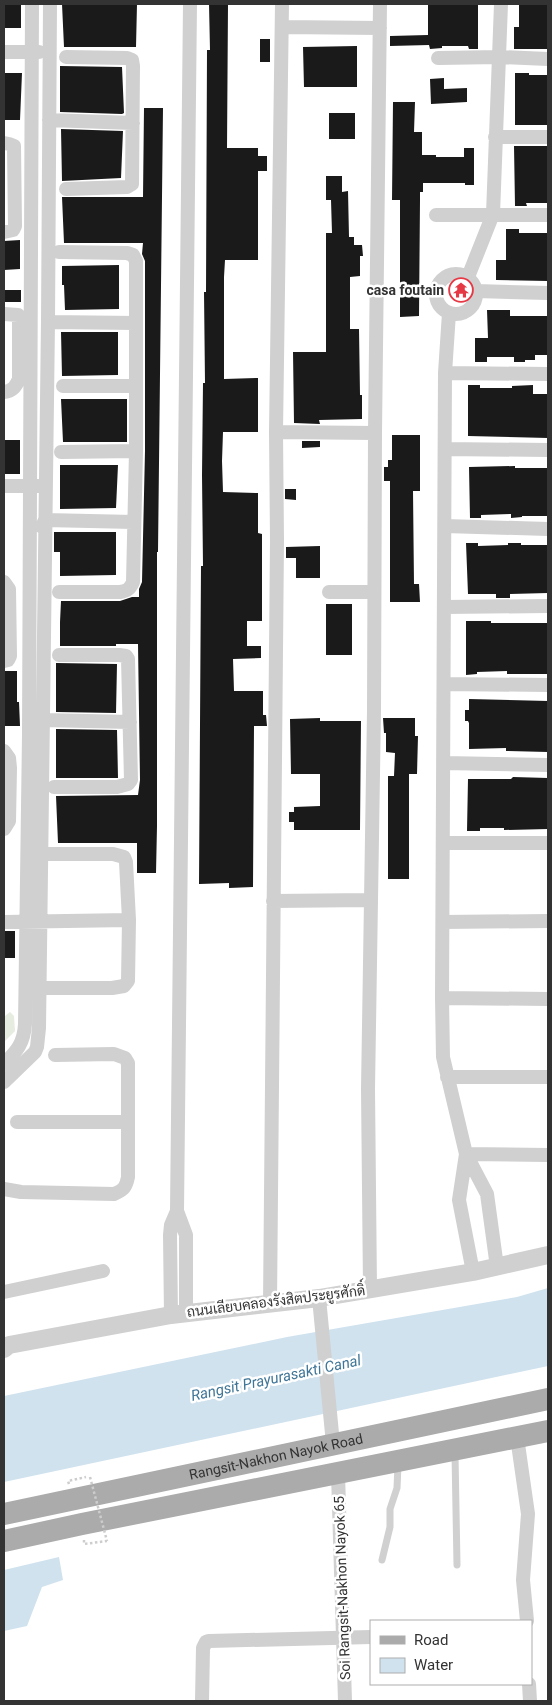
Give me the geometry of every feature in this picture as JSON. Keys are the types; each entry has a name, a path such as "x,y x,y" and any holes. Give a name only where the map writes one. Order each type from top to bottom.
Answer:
{"main road":[{"name":"Rangsit-Nakhon Nayok Road","path":"4,1514 332,1433 548,1400"},
{"name":"Rangsit-Nakhon Nayok Road","path":"4,1541 548,1431"}],"street":[{"path":"4,1064 18,1050 25,1035 32,4"},
{"path":"4,1082 27,1061 37,1047 39,1028 50,4"},
{"path":"178,1314 186,1235 177,1211 190,4"},
{"path":"270,1304 277,541 276,432 282,4"},
{"path":"370,1289 368,1089 380,4"},
{"path":"468,277 493,214 501,4"},
{"path":"282,27 380,28"},
{"path":"4,52 50,53"},
{"path":"66,57 126,58 132,60 134,66 132,184 126,187 66,189"},
{"path":"438,58 499,57 548,59"},
{"path":"49,120 133,123"},
{"path":"495,137 548,137"},
{"path":"4,143 14,146 15,226 14,230 4,232"},
{"path":"436,215 548,215"},
{"path":"59,252 127,253 133,255 136,261 136,451 133,582 127,591 120,592 59,592"},
{"path":"454,274 468,277 476,291 473,305 469,310 456,315 449,313 438,305 435,292 438,285 448,276 454,274"},
{"path":"476,291 548,292"},
{"path":"449,313 445,373 443,1057 466,1154 487,1194 497,1267"},
{"path":"4,314 18,315 19,321 19,379 16,386 10,391 4,392"},
{"path":"48,322 136,323"},
{"path":"445,373 548,374"},
{"path":"63,386 136,386"},
{"path":"276,432 375,433"},
{"path":"445,449 548,450"},
{"path":"61,452 136,451"},
{"path":"4,486 46,485"},
{"path":"29,557 45,520"},
{"path":"45,520 134,522"},
{"path":"446,526 548,529"},
{"path":"4,582 9,590 10,639 10,656 4,662"},
{"path":"329,592 374,592"},
{"path":"445,607 548,606"},
{"path":"54,787 117,787 128,784 131,780 128,660 126,656 59,654"},
{"path":"444,684 548,685"},
{"path":"43,720 130,722"},
{"path":"4,751 9,758 10,768 8,821 4,829"},
{"path":"444,763 548,765"},
{"path":"443,843 548,844"},
{"path":"40,988 112,988 124,986 128,981 129,920 126,862 124,857 113,854 42,854"},
{"path":"273,901 370,900"},
{"path":"4,922 129,920"},
{"path":"443,922 548,921"},
{"path":"442,998 548,999"},
{"path":"4,1189 21,1192 114,1194 122,1191 126,1186 128,1177 128,1062 125,1058 114,1054 55,1054"},
{"path":"448,1077 548,1077"},
{"path":"17,1122 127,1122"},
{"path":"466,1154 548,1155"},
{"path":"466,1154 459,1200 473,1272"},
{"name":"ถนนเลียบคลองรังสิตประยูรศักดิ์","path":"6,1347 178,1314 270,1304 320,1306 370,1289 473,1272 548,1255"},
{"path":"4,1292 103,1271"},
{"path":"320,1306 332,1433"},
{"path":"517,1437 528,1514 523,1580 527,1620"},
{"name":"Soi Rangsit-Nakhon Nayok 65","path":"338,1474 345,1701"},
{"path":"202,1701 203,1648 206,1642 215,1640 370,1637"},
{"path":"530,1685 530,1701"}],"lane":[{"path":"455,1451 457,1565"},
{"path":"382,1560 390,1527 390,1509 397,1488 398,1462"}],"path":[{"path":"90,1477 107,1541"}],"shaded area":[{"path":"10,1012 14,1016 15,1031 4,1042 5,1016"}],"water":[{"name":"Rangsit Prayurasakti Canal","path":"548,1288 548,1366 4,1482 4,1396 287,1337 517,1297"},
{"path":"59,1557 63,1580 42,1587 27,1626 4,1631 4,1570"}],"building":[{"path":"62,4 137,4 136,47 64,47"},
{"path":"209,4 228,4 227,148 258,148 258,156 267,156 267,171 258,171 258,260 225,260 224,277 224,379 258,378 258,432 223,432 223,492 258,493 258,533 262,534 262,621 247,621 247,646 261,646 261,658 233,659 234,691 263,691 263,715 266,715 267,726 254,726 253,887 229,888 229,883 199,884 203,383 205,383 204,292 206,292 207,50 210,50"},
{"path":"428,4 478,4 478,49 469,49 468,46 442,46 442,48 430,49 429,45 390,46 390,36 428,35"},
{"path":"519,4 548,4 548,49 514,49 514,27 519,27"},
{"path":"4,5 21,5 21,28 4,28"},
{"path":"260,39 270,39 270,62 260,62"},
{"path":"357,46 357,87 304,87 303,47"},
{"path":"60,66 122,67 124,113 60,112"},
{"path":"4,73 22,73 20,120 4,120"},
{"path":"515,73 548,75 548,125 515,125"},
{"path":"444,78 444,89 467,88 467,102 431,104 430,79"},
{"path":"393,102 415,102 414,132 422,132 422,155 464,157 464,148 474,148 474,185 465,185 465,183 423,183 423,192 420,192 419,316 400,317 400,200 392,200"},
{"path":"144,108 163,108 157,552 156,873 137,873 137,843 58,843 56,796 138,795 140,780 138,644 60,646 60,622 61,601 120,601 139,597 139,589 142,582 145,451 145,261 142,254 143,243 64,243 62,197 143,197"},
{"path":"329,113 355,113 355,139 329,139"},
{"path":"61,129 123,131 121,178 62,181"},
{"path":"514,146 548,146 548,203 526,203 527,206 515,206"},
{"path":"326,176 342,176 342,192 348,191 349,237 354,237 354,245 362,245 363,256 360,256 360,276 350,277 350,329 359,329 362,419 319,420 320,424 294,423 293,352 326,352 326,233 332,233 331,200 326,200"},
{"path":"506,229 519,229 519,233 548,233 548,281 496,280 496,260 506,260"},
{"path":"20,240 20,269 4,270 4,241"},
{"path":"119,265 119,309 65,310 62,266"},
{"path":"4,290 21,290 21,302 4,302"},
{"path":"487,310 510,310 510,316 548,316 548,355 535,355 535,360 525,360 525,362 514,362 514,357 487,357 487,362 475,362 475,338 488,338"},
{"path":"61,332 118,332 118,375 62,376"},
{"path":"468,385 480,385 480,388 512,388 512,386 533,385 533,394 548,394 548,438 468,436"},
{"path":"61,399 127,399 127,442 63,442"},
{"path":"392,435 420,435 420,491 413,491 414,584 419,584 420,602 390,602 390,481 384,481 384,467 388,467 388,460 392,460"},
{"path":"4,440 20,440 20,474 4,474"},
{"path":"302,441 320,441 320,447 302,448"},
{"path":"60,465 118,465 116,508 60,509"},
{"path":"515,466 515,468 548,468 548,516 511,518 511,514 481,515 481,518 470,518 469,467"},
{"path":"285,489 296,489 296,500 285,499"},
{"path":"54,532 116,532 116,575 60,576 60,552 54,552"},
{"path":"466,543 478,543 478,546 508,545 508,543 548,545 548,593 510,594 510,598 496,598 496,594 468,594"},
{"path":"320,546 320,578 296,578 296,558 286,558 286,547"},
{"path":"326,604 352,604 352,655 326,655"},
{"path":"466,621 548,623 548,674 507,674 507,671 477,672 477,674 466,675"},
{"path":"56,663 117,664 116,713 56,712"},
{"path":"4,671 17,671 17,702 19,702 20,726 4,726"},
{"path":"469,699 548,701 548,752 506,751 506,748 469,749 469,723 465,721 465,710 469,710"},
{"path":"320,718 320,721 361,721 360,830 294,830 294,822 289,822 289,812 294,812 294,807 320,806 320,774 291,774 290,719"},
{"path":"383,718 415,718 415,736 418,736 417,774 409,774 409,879 388,879 388,776 394,776 395,753 386,752 386,733 384,733"},
{"path":"56,729 117,730 118,778 56,778"},
{"path":"513,777 548,778 548,829 504,830 504,828 480,828 480,831 467,831 468,779 511,779"},
{"path":"4,931 15,931 15,958 4,958"}],"place":[{"name":"casa foutain","path":"461,290"}]}
